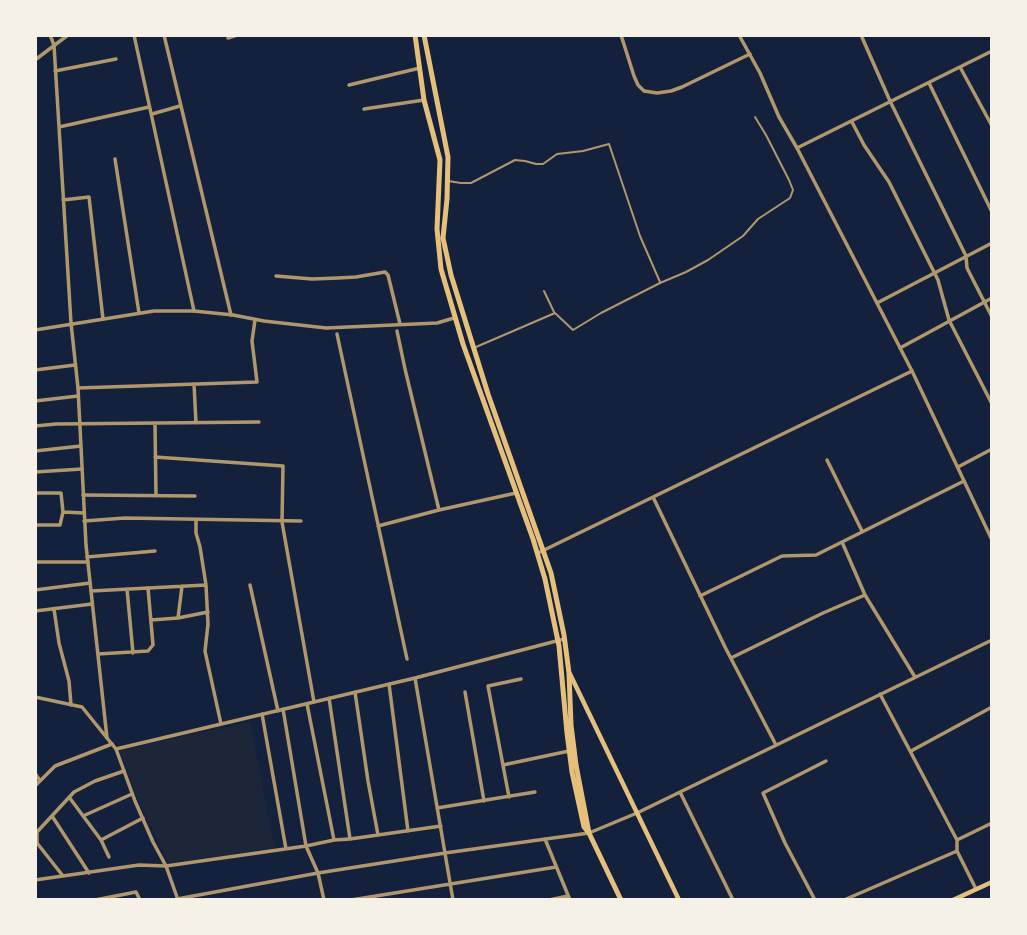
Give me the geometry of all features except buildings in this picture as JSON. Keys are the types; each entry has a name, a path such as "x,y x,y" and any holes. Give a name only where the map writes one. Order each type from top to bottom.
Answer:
{"main road":[{"path":"415,35 424,100 440,160 437,229 439,255 454,318 557,597 571,751 589,833 621,900"},
{"path":"424,35 448,157 443,238 473,348 519,492"},
{"path":"561,640 569,673 679,900"},
{"path":"567,696 569,673"},
{"path":"567,696 582,699"},
{"path":"953,900 992,882"}],"street":[{"path":"50,35 54,45 71,323 79,396 87,559 107,738"},
{"path":"35,60 68,35"},
{"path":"134,35 194,311"},
{"path":"164,35 232,315"},
{"path":"228,35 228,38 237,35"},
{"path":"621,35 638,85 644,91 657,93 682,87 750,54"},
{"path":"739,35 912,371 992,540"},
{"path":"861,35 890,101 966,256 967,268 992,317"},
{"path":"797,148 992,51"},
{"path":"55,71 116,59"},
{"path":"960,67 992,126"},
{"path":"349,85 420,68"},
{"path":"929,83 992,212"},
{"path":"364,110 424,100"},
{"path":"152,114 180,106"},
{"path":"59,127 150,107"},
{"path":"852,121 889,183 938,280 950,320 992,404"},
{"path":"115,159 139,313"},
{"path":"64,200 89,197 103,319"},
{"path":"877,303 992,243"},
{"path":"276,276 325,279 384,272 388,275 400,324"},
{"path":"900,348 992,298"},
{"path":"35,330 155,311 194,311 326,328 437,323 454,318"},
{"path":"78,388 257,382 252,341 255,320"},
{"path":"397,331 439,510"},
{"path":"337,334 407,659"},
{"path":"35,370 75,365"},
{"path":"541,552 912,371"},
{"path":"194,384 196,423"},
{"path":"35,401 79,396"},
{"path":"35,426 259,422"},
{"path":"155,424 156,496"},
{"path":"35,451 81,446"},
{"path":"958,467 992,449"},
{"path":"155,457 283,466 282,522 314,702"},
{"path":"827,460 862,531"},
{"path":"35,472 82,469"},
{"path":"700,596 782,556 816,555 964,481"},
{"path":"378,526 519,492"},
{"path":"35,493 61,493 63,512 60,525 35,525"},
{"path":"83,495 195,496"},
{"path":"653,497 776,745"},
{"path":"63,512 84,513"},
{"path":"85,521 125,518 300,521"},
{"path":"196,519 208,612 205,651 222,724"},
{"path":"842,542 865,595 915,677"},
{"path":"35,562 155,551"},
{"path":"35,590 90,583"},
{"path":"91,591 206,584"},
{"path":"250,585 280,710 306,846 318,873 324,900"},
{"path":"178,618 182,586"},
{"path":"98,654 148,651 153,645 148,588"},
{"path":"127,589 133,653"},
{"path":"731,658 865,595"},
{"path":"35,611 92,604"},
{"path":"54,609 69,681 71,705"},
{"path":"151,620 208,612"},
{"path":"116,749 415,678 561,640"},
{"path":"35,697 82,708 116,749 132,794 166,866 177,900 318,873 589,833 680,792 992,640"},
{"path":"415,678 453,900"},
{"path":"509,797 488,686 521,679"},
{"path":"389,684 408,831"},
{"path":"355,692 378,835"},
{"path":"465,692 484,801"},
{"path":"880,694 957,840 957,851 976,889"},
{"path":"329,698 350,839"},
{"path":"307,704 334,840"},
{"path":"910,751 992,706"},
{"path":"262,714 286,849"},
{"path":"35,786 55,766 112,744"},
{"path":"503,765 571,751"},
{"path":"815,900 778,829 763,793 826,761"},
{"path":"62,876 37,843 37,832 74,792 124,771"},
{"path":"35,773 40,781"},
{"path":"437,808 535,792"},
{"path":"680,792 733,900"},
{"path":"83,816 132,794"},
{"path":"69,797 101,840 109,857"},
{"path":"51,815 89,873"},
{"path":"101,840 143,818"},
{"path":"957,840 992,823"},
{"path":"35,880 139,865 166,866 334,840 441,827"},
{"path":"545,839 569,898 549,900"},
{"path":"844,900 957,851"},
{"path":"351,900 556,867"},
{"path":"95,900 136,891 140,900"}],"lane":[{"path":"544,291 555,313 572,330 686,272 728,247 743,236 758,219 790,198 793,190 789,180 754,117"},
{"path":"448,181 471,183 515,160 543,164 557,154 609,144 640,236 660,283"},
{"path":"473,348 555,313"}],"shaded area":[{"path":"250,722 275,850 168,863 136,795 120,750"}]}
